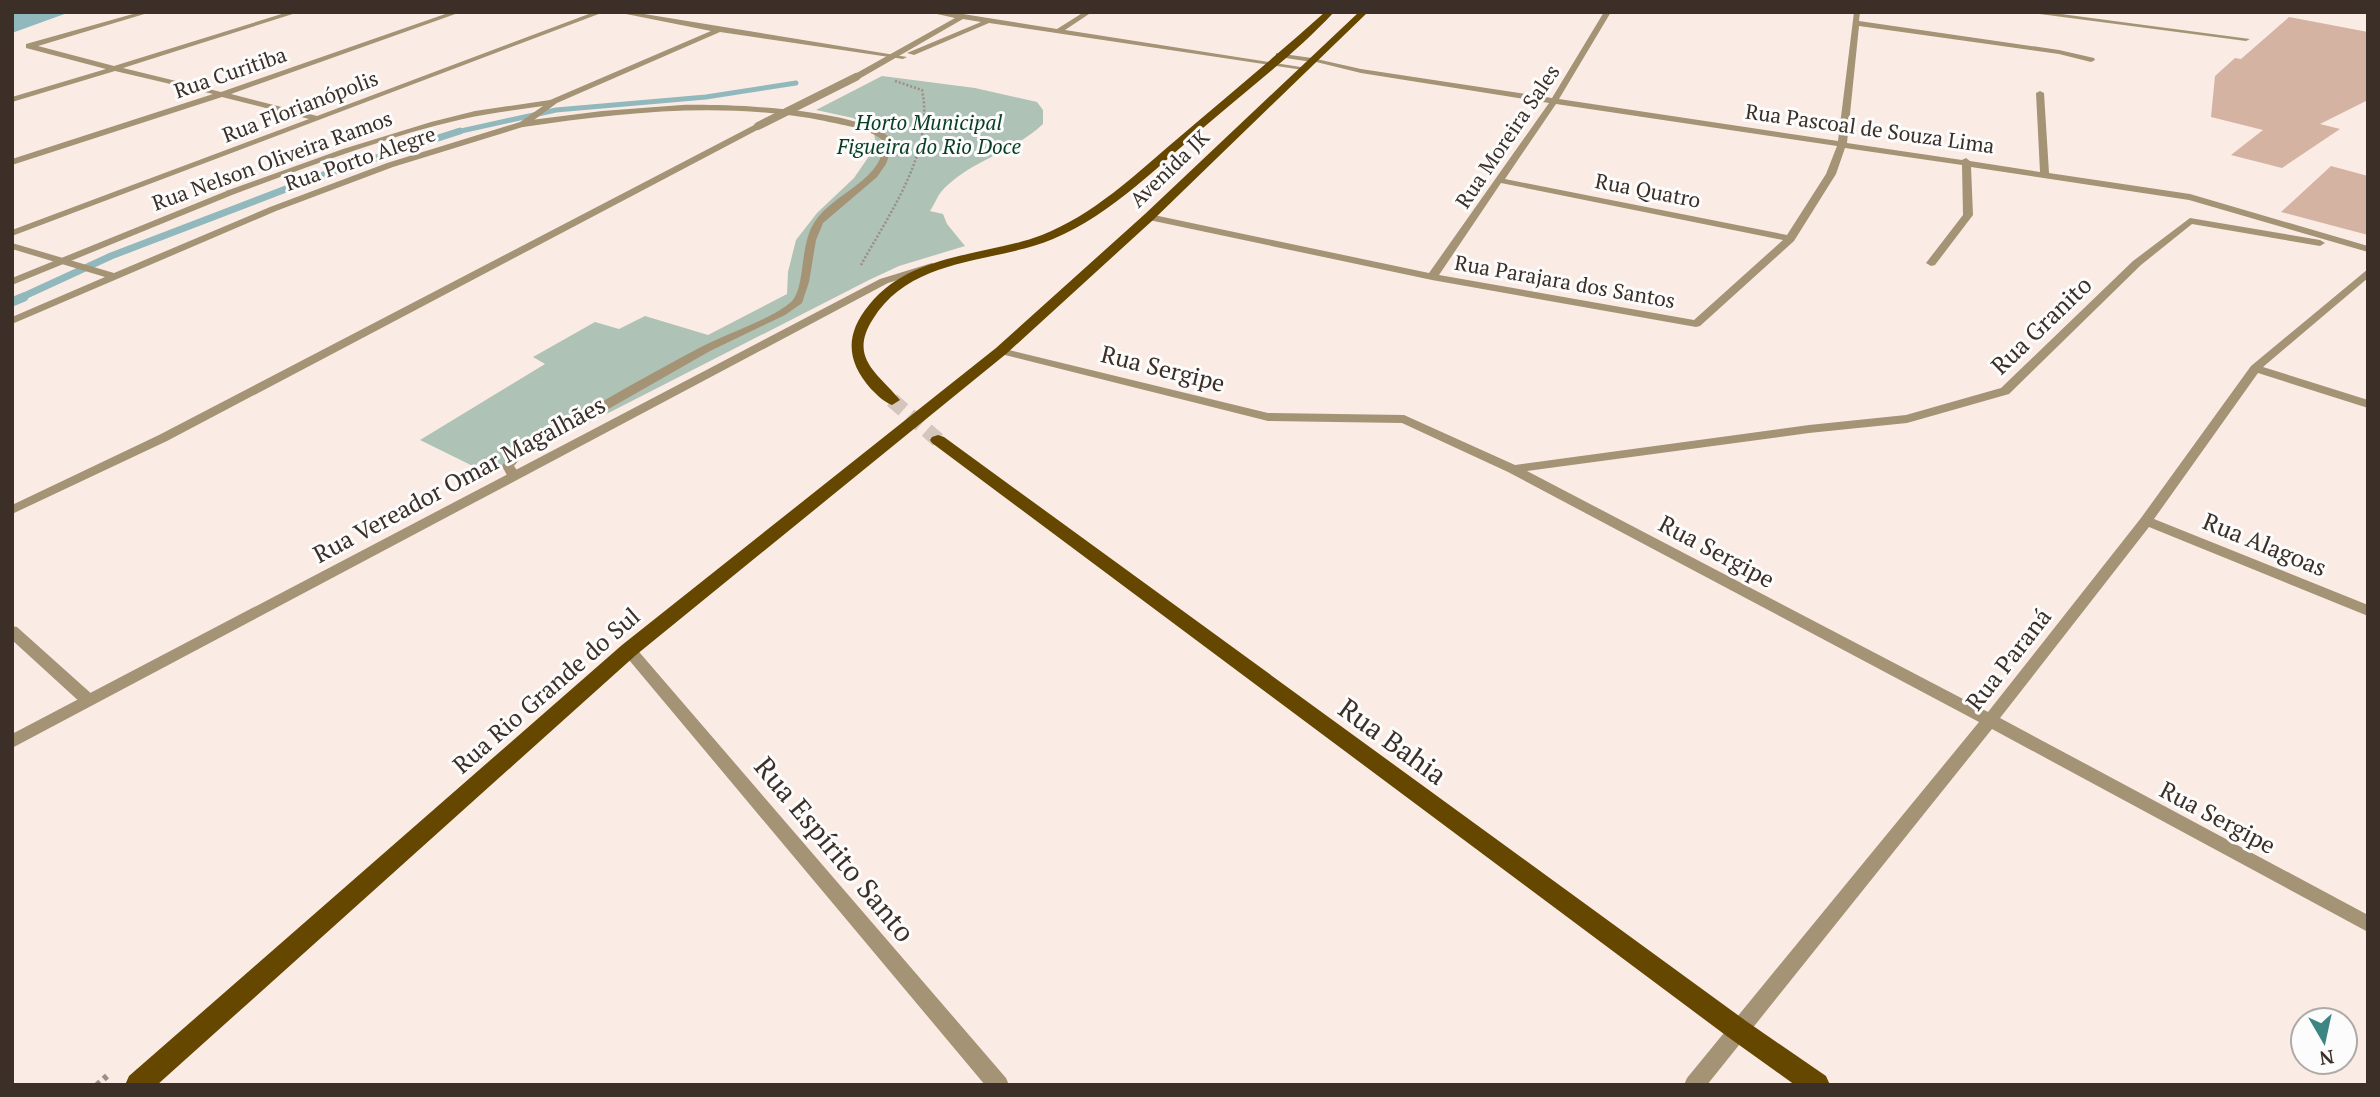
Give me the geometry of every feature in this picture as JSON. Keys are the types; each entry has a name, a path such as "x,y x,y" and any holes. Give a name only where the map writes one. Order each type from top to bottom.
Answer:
{"main road":[{"name":"Avenida JK","path":"932,266 1044,238 1105,206 1330,12"},
{"name":"Avenida JK","path":"1001,351 1149,217 1364,12"},
{"path":"892,400 872,383 860,364 856,345 858,331 874,306 890,291 932,266"},
{"name":"Rua Rio Grande do Sul","path":"138,1085 629,650 1001,351"},
{"name":"Rua Bahia","path":"938,440 1737,1029 1817,1085"}],"street":[{"path":"148,12 29,46 317,118"},
{"path":"12,100 296,12"},
{"name":"Rua Curitiba","path":"12,162 225,93 458,12"},
{"name":"Rua Florianópolis","path":"12,233 601,12"},
{"path":"620,12 719,30 903,57"},
{"path":"931,12 1277,60"},
{"path":"982,12 1277,60"},
{"path":"1058,31 1088,12"},
{"name":"Rua Moreira Sales","path":"1432,277 1555,101 1608,12"},
{"name":"Rua Parajara dos Santos","path":"1149,217 1432,277 1696,324 1790,239 1831,174 1842,145 1857,12"},
{"path":"2027,12 2246,39"},
{"path":"881,65 891,55 964,15"},
{"path":"12,510 163,438 758,126 881,65 989,21"},
{"path":"1856,23 2059,52 2091,60"},
{"name":"Rua Porto Alegre","path":"12,321 273,209 390,164 523,124 554,101 719,30"},
{"name":"Rua Pascoal de Souza Lima","path":"1277,60 1312,60 1361,71 2190,197 2368,250"},
{"name":"Rua Pascoal de Souza Lima","path":"1277,60 1303,68 1361,71"},
{"path":"2040,93 2045,173"},
{"name":"Rua Nelson Oliveira Ramos","path":"12,282 229,193 330,155 467,116 554,101"},
{"path":"514,476 508,466 514,457 705,349 781,313 798,301 811,237 819,223 838,201 880,167 890,141 880,132 825,118 779,110 736,107 606,112 523,124"},
{"path":"1931,263 1968,215 1966,161"},
{"name":"Rua Quatro","path":"1498,180 1790,239"},
{"name":"Rua Granito","path":"1513,469 1809,429 1908,419 2005,391 2137,263 2190,221 2368,250"},
{"path":"12,246 112,276"},
{"name":"Rua Vereador Omar Magalhães","path":"12,741 874,286 932,266"},
{"name":"Rua Paraná","path":"1694,1085 2146,521 2255,368 2368,272"},
{"name":"Rua Sergipe","path":"1001,351 1268,417 1404,419 1513,469 1990,719 2368,923"},
{"path":"2255,368 2368,404"},
{"name":"Rua Alagoas","path":"2146,521 2368,611"},
{"path":"12,631 88,700"},
{"name":"Rua Espírito Santo","path":"629,650 999,1085"}],"green space":[{"name":"Horto Municipal Figueira do Rio Doce","path":"882,76 975,88 1037,102 1043,110 1043,124 1031,134 964,172 938,196 930,211 943,214 947,224 965,246 899,266 869,280 489,474 420,440 545,364 533,357 595,322 619,329 645,316 708,335 787,294 788,272 796,240 817,213 854,178 876,146 873,127 853,118 816,110"}],"water":[{"path":"12,12 70,12 12,33"}],"building":[{"path":"2289,17 2368,32 2368,100 2320,124 2340,129 2282,168 2231,155 2263,130 2211,117 2215,76 2235,58 2241,59"},
{"path":"2331,166 2368,176 2368,235 2281,212"}],"waterway":[{"path":"458,132 556,110 706,97 796,83"},
{"path":"20,298 111,256 317,177 458,132"},
{"path":"452,133 458,132"},
{"path":"12,302 24,297"}],"tunnel":[{"path":"892,400 938,440"}]}
